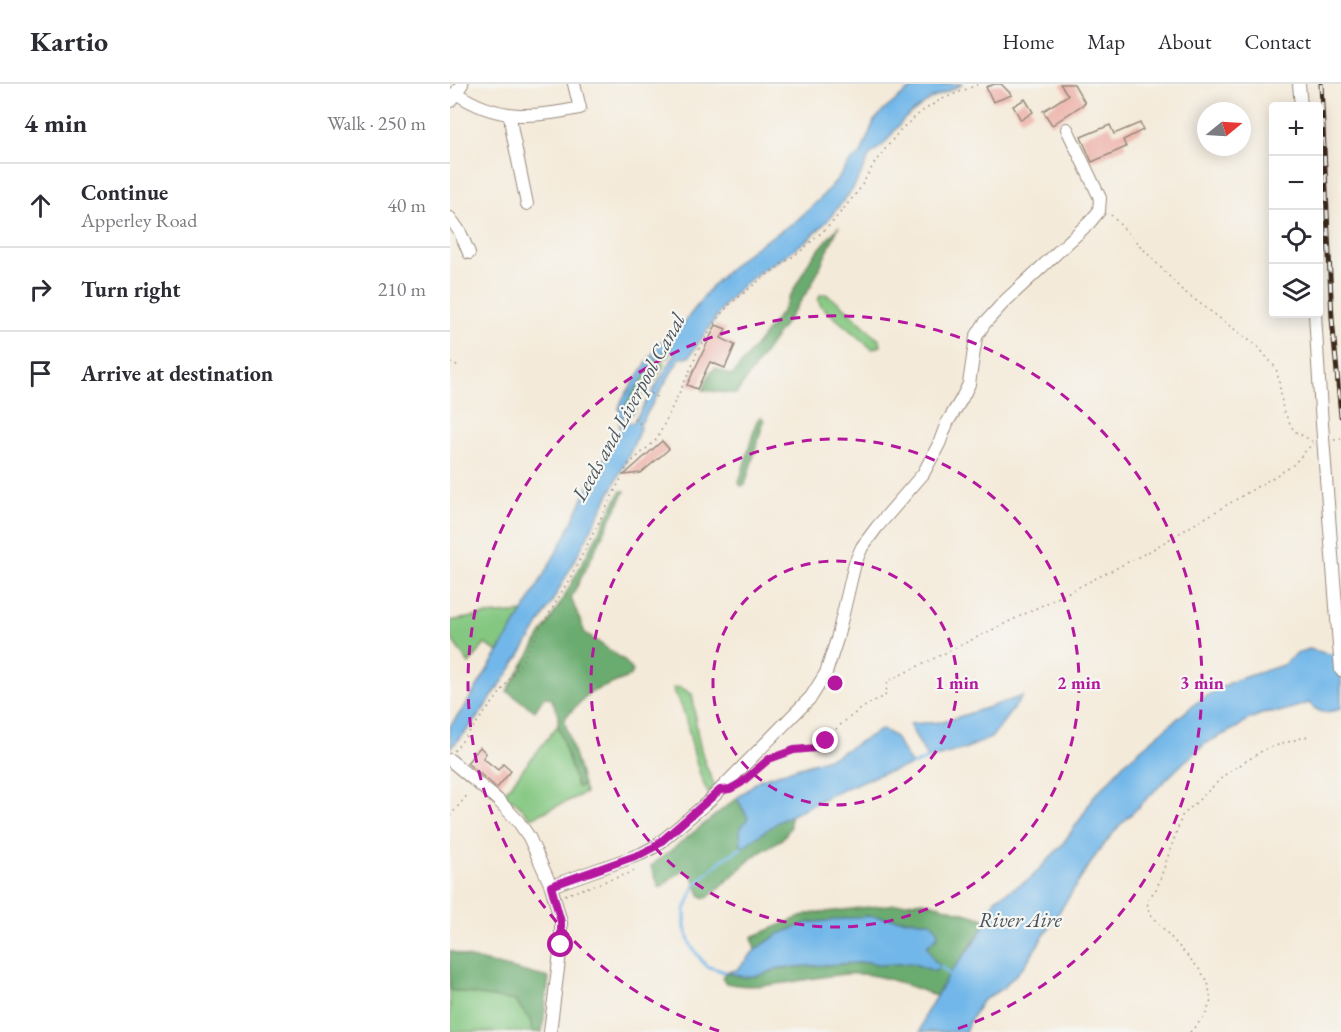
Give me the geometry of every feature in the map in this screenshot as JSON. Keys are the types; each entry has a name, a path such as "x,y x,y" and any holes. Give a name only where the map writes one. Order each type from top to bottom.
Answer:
{"street":[{"path":"456,93 488,110 510,115 539,116 580,108 574,84"},
{"path":"1299,84 1301,102"},
{"path":"510,115 527,204"},
{"path":"551,886 641,854 656,846 709,801 812,697 826,673 837,639 855,563 862,547 923,474 947,423 969,384 976,337 984,324 1004,302 1099,211 1100,198 1067,129"},
{"path":"450,218 460,232 469,253"},
{"path":"1315,318 1341,670"},
{"path":"450,758 498,800 518,821 529,837 551,886 561,922 561,945 550,1032"}],"path":[{"path":"450,758 521,663 575,569 628,465 657,439 689,374 697,352 722,314 737,298 802,250 831,224 859,190 875,162 901,129 940,100 979,84"},
{"path":"755,771 769,759 794,750 816,748 851,716 879,698 885,697 888,681 1148,552 1292,466 1313,442 1294,431 1283,410 1276,368 1258,347 1182,290 1110,214 1100,208"},
{"path":"450,363 460,366"},
{"path":"650,393 657,398"},
{"path":"634,419 642,425"},
{"path":"1190,1032 1206,1016 1211,1001 1208,982 1147,907 1149,898 1157,888 1182,816 1226,774 1265,749 1311,735"},
{"path":"450,816 477,783"}],"green space":[{"path":"839,226 811,286 736,394 703,390 710,373 715,368 732,376 781,313 810,260"},
{"path":"826,294 841,304 880,341 881,346 872,349 821,306 818,301 820,295"},
{"path":"667,350 671,350 668,358 662,357 664,365 655,380 649,386 645,385 632,414 627,414 626,417 624,415 626,403 656,358"},
{"path":"761,417 764,420 745,485 741,486 739,483 756,423"},
{"path":"621,491 625,491 571,598 585,633 624,660 633,671 626,678 589,693 564,719 583,785 577,787 558,725 558,714 551,698 544,697 535,711 507,691 563,599"},
{"path":"523,612 498,652 485,644 469,664 450,637 450,621"},
{"path":"680,687 692,694 701,749 715,786 708,793 696,763 683,710 673,688"},
{"path":"558,725 577,787 583,786 585,793 531,818 513,800 508,801 502,796"},
{"path":"737,798 748,818 780,821 790,815 790,828 782,839 754,856 707,898 701,897 692,874 683,870 659,888 651,866"},
{"path":"923,901 988,920 936,996 892,980 858,974 756,986 726,983 722,978 725,972 745,977 761,975 779,968 869,962 881,965 911,963 935,971 927,946 930,922 868,916 779,934 755,950 752,937 807,914"},
{"path":"450,951 549,978 542,1032 532,1032 530,1020 515,1001 450,990"},
{"path":"450,986 547,991 542,1032 450,1032"}],"water":[{"path":"919,84 963,84 931,99 904,119 884,144 870,155 852,190 827,221 810,238 763,269 739,289 725,304 689,357 680,358 639,426 636,440 619,475 535,632 479,716 450,748 450,726 466,705 524,610 566,535 591,481 620,432 619,408 623,398 661,342 681,327 711,287 741,258 795,222 818,201 849,163 861,154 874,121 906,92","holes":["672,350 675,355 633,423 630,422 624,426 626,403 660,353"]},
{"name":"River Aire","path":"1309,649 1341,655 1341,709 1324,712 1317,710 1309,703 1279,712 1267,712 1249,719 1206,743 1119,826 1098,852 1024,966 1003,988 982,1001 965,1032 920,1032 925,1015 949,974 974,943 988,920 995,899 1030,879 1061,846 1094,796 1122,765 1196,703 1216,690 1236,680 1283,665 1296,654"},
{"path":"1023,696 991,738 967,748 928,759 909,724 943,722"},
{"path":"882,729 894,736 912,765 878,775 836,792 780,821 741,848 740,829 748,818 737,798 759,780 835,756"},
{"path":"868,916 930,922 936,927 938,936 927,946 933,959 941,967 935,971 911,963 881,965 869,962 779,968 761,975 745,977 725,972 737,970 755,950 779,934 807,923"}],"building":[{"path":"1001,84 1012,95 993,102 986,87"},
{"path":"1060,84 1074,84 1085,103 1052,125 1043,111 1068,95"},
{"path":"1025,99 1033,112 1021,120 1013,106"},
{"path":"1140,123 1143,130 1123,140 1126,147 1092,162 1081,137 1110,125 1114,134"},
{"path":"716,325 726,329 721,338 735,345 725,368 710,362 697,389 687,385"},
{"path":"662,441 669,449 641,473 624,475"},
{"path":"480,747 486,753 483,758 498,770 503,764 511,771 497,788 467,763"}],"waterway":[{"path":"912,765 928,759"},
{"path":"725,972 706,966 691,946 685,928 685,910 695,885 722,860 741,848"},
{"path":"941,967 949,974"}],"railway":[{"path":"1321,84 1332,318 1341,416"}],"route":[{"path":"561,945 561,922 551,886 641,854 656,846 720,790 730,789 741,783 769,759 794,750 816,748 826,741"}],"water label":[{"name":"Leeds and Liverpool Canal","path":"628,407"}]}
